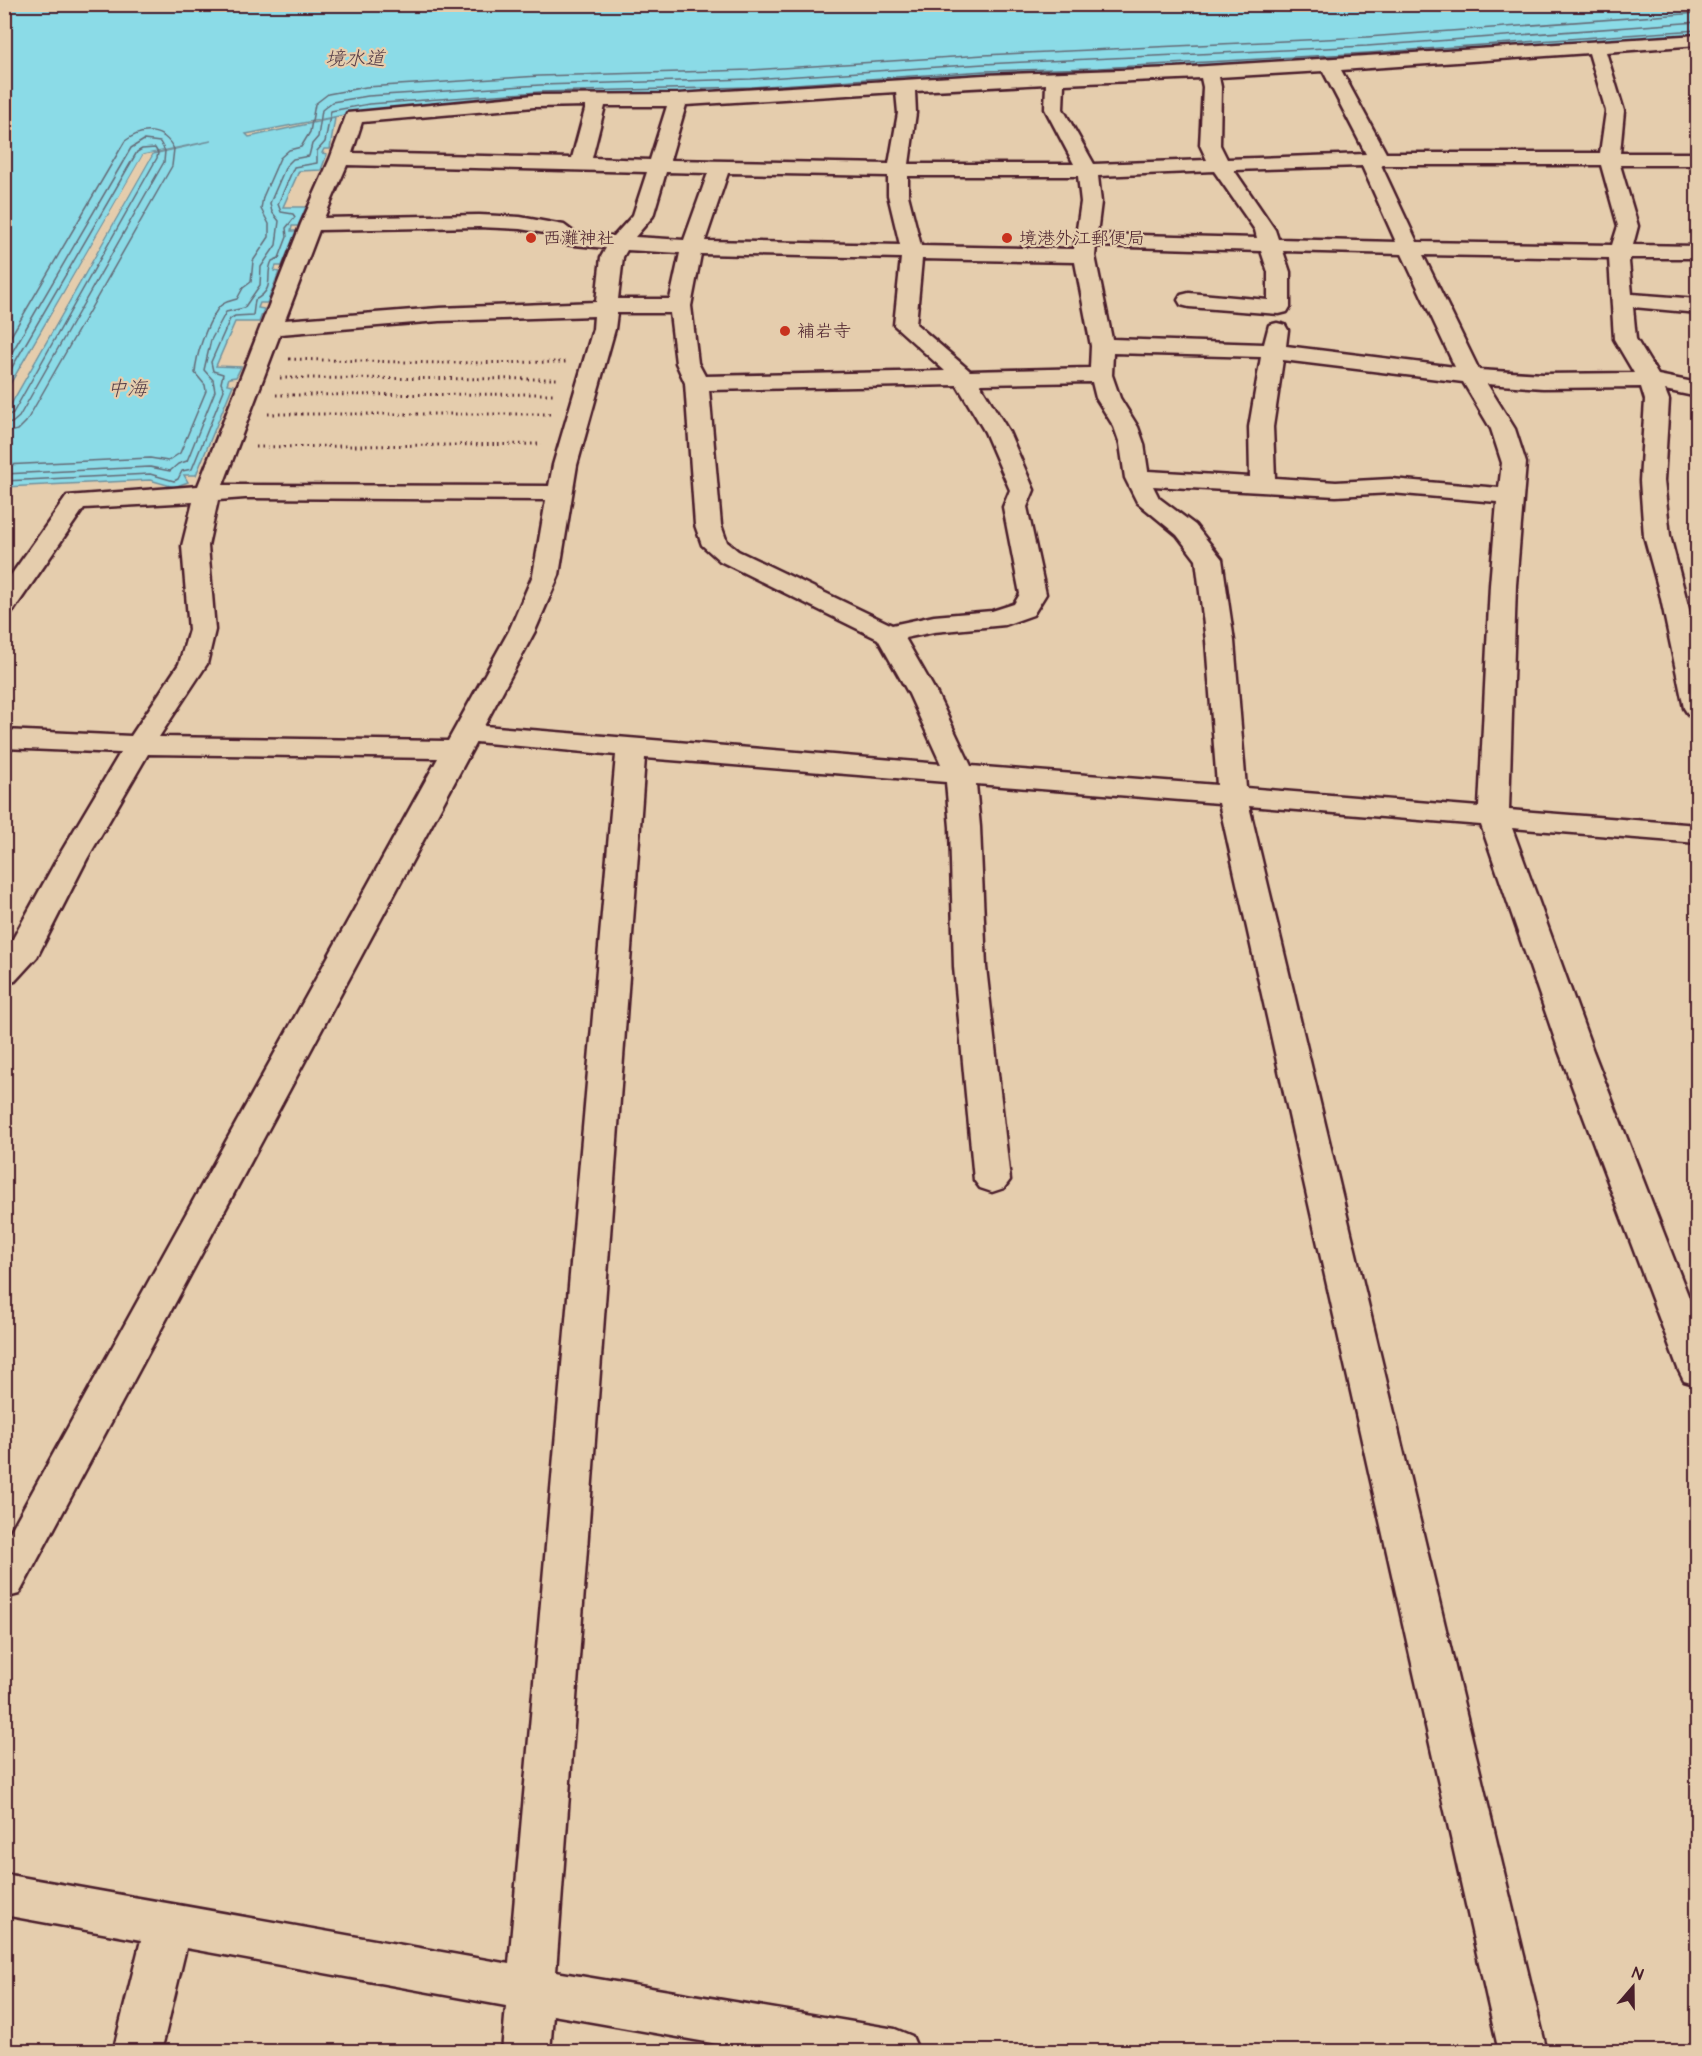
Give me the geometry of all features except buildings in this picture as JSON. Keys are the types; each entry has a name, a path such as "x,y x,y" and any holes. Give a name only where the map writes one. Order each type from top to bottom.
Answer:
{"street":[{"path":"4,974 21,957 72,859 139,745 193,664 202,630 195,546 207,494 223,447 273,328 311,224 340,159 354,117 534,101 678,100 1329,65 1698,40"},
{"path":"1596,48 1615,111 1609,160 1628,226 1618,262 1625,339 1650,380 1657,400 1652,481 1657,536 1698,708"},
{"path":"1329,65 1374,160 1409,248 1471,376 1503,429 1510,446 1514,463 1501,593 1494,819 1576,1051 1698,1371"},
{"path":"1209,72 1212,87 1210,145 1220,165 1265,230 1279,272 1279,307 1261,427 1260,454 1263,485"},
{"path":"1055,80 1054,110 1087,170 1091,202 1086,248 1102,346 1101,375 1108,398 1129,436 1137,478 1149,502 1186,530 1209,559 1220,641 1232,795 1523,2052"},
{"path":"889,634 934,624 996,619 1024,609 1033,594 1015,507 1022,490 990,418 963,376 905,324 912,253 898,195 898,170 907,113 905,86"},
{"path":"4,1582 522,631 546,575 559,493 570,444 604,329 612,257 621,241 643,216 660,166 678,100"},
{"path":"581,162 597,101"},
{"path":"340,159 898,170 1087,170 1374,160 1698,159"},
{"path":"720,167 692,247 680,306 687,363 697,383 708,525 715,545 729,556 889,634 923,694 960,774 970,967 992,1180"},
{"path":"311,224 479,221 520,223 557,229 570,240 621,241 692,247 912,253 1269,244 1698,252"},
{"path":"1189,300 1279,307"},
{"path":"1621,300 1698,306"},
{"path":"273,328 491,310 680,306"},
{"path":"1102,346 1273,352 1471,376 1543,381 1650,380 1698,390"},
{"path":"697,383 1101,375"},
{"path":"1137,478 1336,489 1412,487 1510,496"},
{"path":"4,605 76,501 245,491 559,493"},
{"path":"4,739 139,745 462,741 631,749 1232,795 1494,819 1698,834"},
{"path":"526,2052 631,749"},
{"path":"4,1894 895,2052"},
{"path":"137,2052 169,1923"}],"path":[{"path":"249,387 439,363 586,387"},
{"path":"249,387 586,387"},
{"path":"249,387 586,387"},
{"path":"249,387 586,387"},
{"path":"223,447 444,443 570,444"}],"water":[{"path":"5,5 1697,5 1697,35 1368,59 752,93 541,98 370,110 246,134 249,137 335,118 330,149 324,149 322,153 327,154 321,170 299,171 283,207 306,207 298,226 292,226 291,231 296,231 282,266 276,266 274,271 279,272 267,303 260,303 258,308 264,309 259,322 235,322 216,366 241,367 236,377 229,378 227,384 233,385 196,475 184,475 188,482 174,487 150,480 5,487 5,415 153,154 211,141 143,155 5,393"}],"pier":[{"path":"153,153 5,413 148,157 145,157 5,395 143,155"}],"place":[{"name":"西灘神社","path":"531,238"},
{"name":"境港外江郵便局","path":"1007,238"},
{"name":"補岩寺","path":"785,331"}],"water label":[{"name":"境水道","path":"355,58"},
{"name":"中海","path":"127,388"}]}
